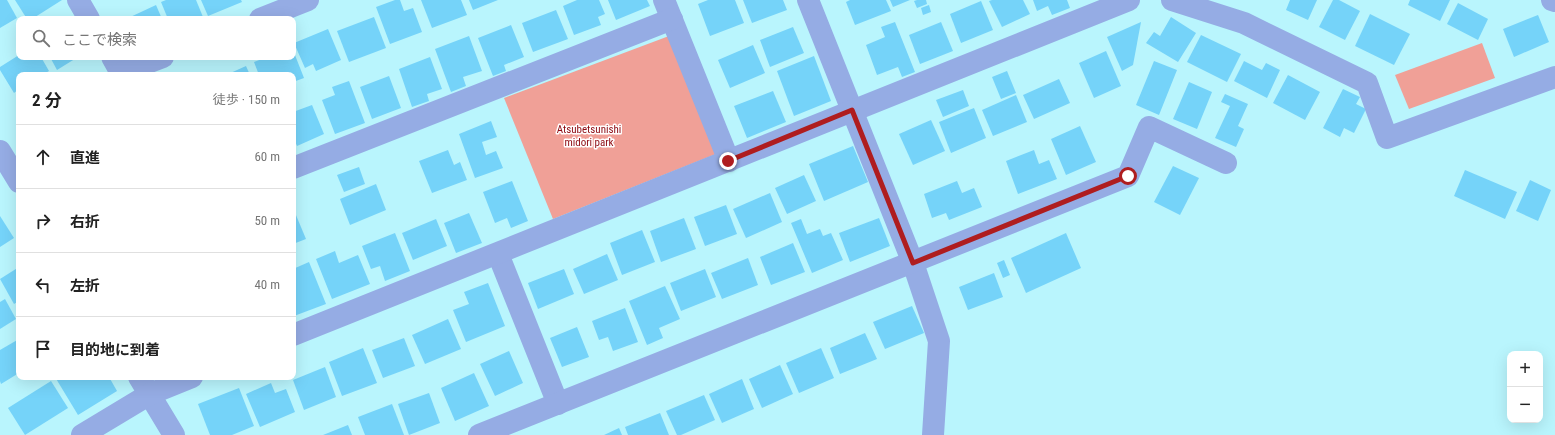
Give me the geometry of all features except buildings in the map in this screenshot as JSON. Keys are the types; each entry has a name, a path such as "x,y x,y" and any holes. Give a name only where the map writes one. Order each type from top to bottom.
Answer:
{"street":[{"path":"78,0 87,16"},
{"path":"268,16 308,0"},
{"path":"808,0 913,263 939,341 933,435"},
{"path":"296,334 1129,0"},
{"path":"1172,0 1244,23 1367,83 1387,138 1555,77"},
{"path":"296,167 668,10 728,161"},
{"path":"118,68 151,60"},
{"path":"479,435 1128,176 1149,128 1226,162"},
{"path":"0,151 16,177"},
{"path":"498,254 558,404"},
{"path":"82,435 145,386 176,380"},
{"path":"145,386 174,435"}],"green space":[{"name":"Atsubetsunishi midori park","path":"669,36 716,154 553,219 504,98"},
{"path":"1482,43 1495,78 1409,109 1395,75"}],"route":[{"path":"728,161 852,110 913,263 1128,176"}]}
